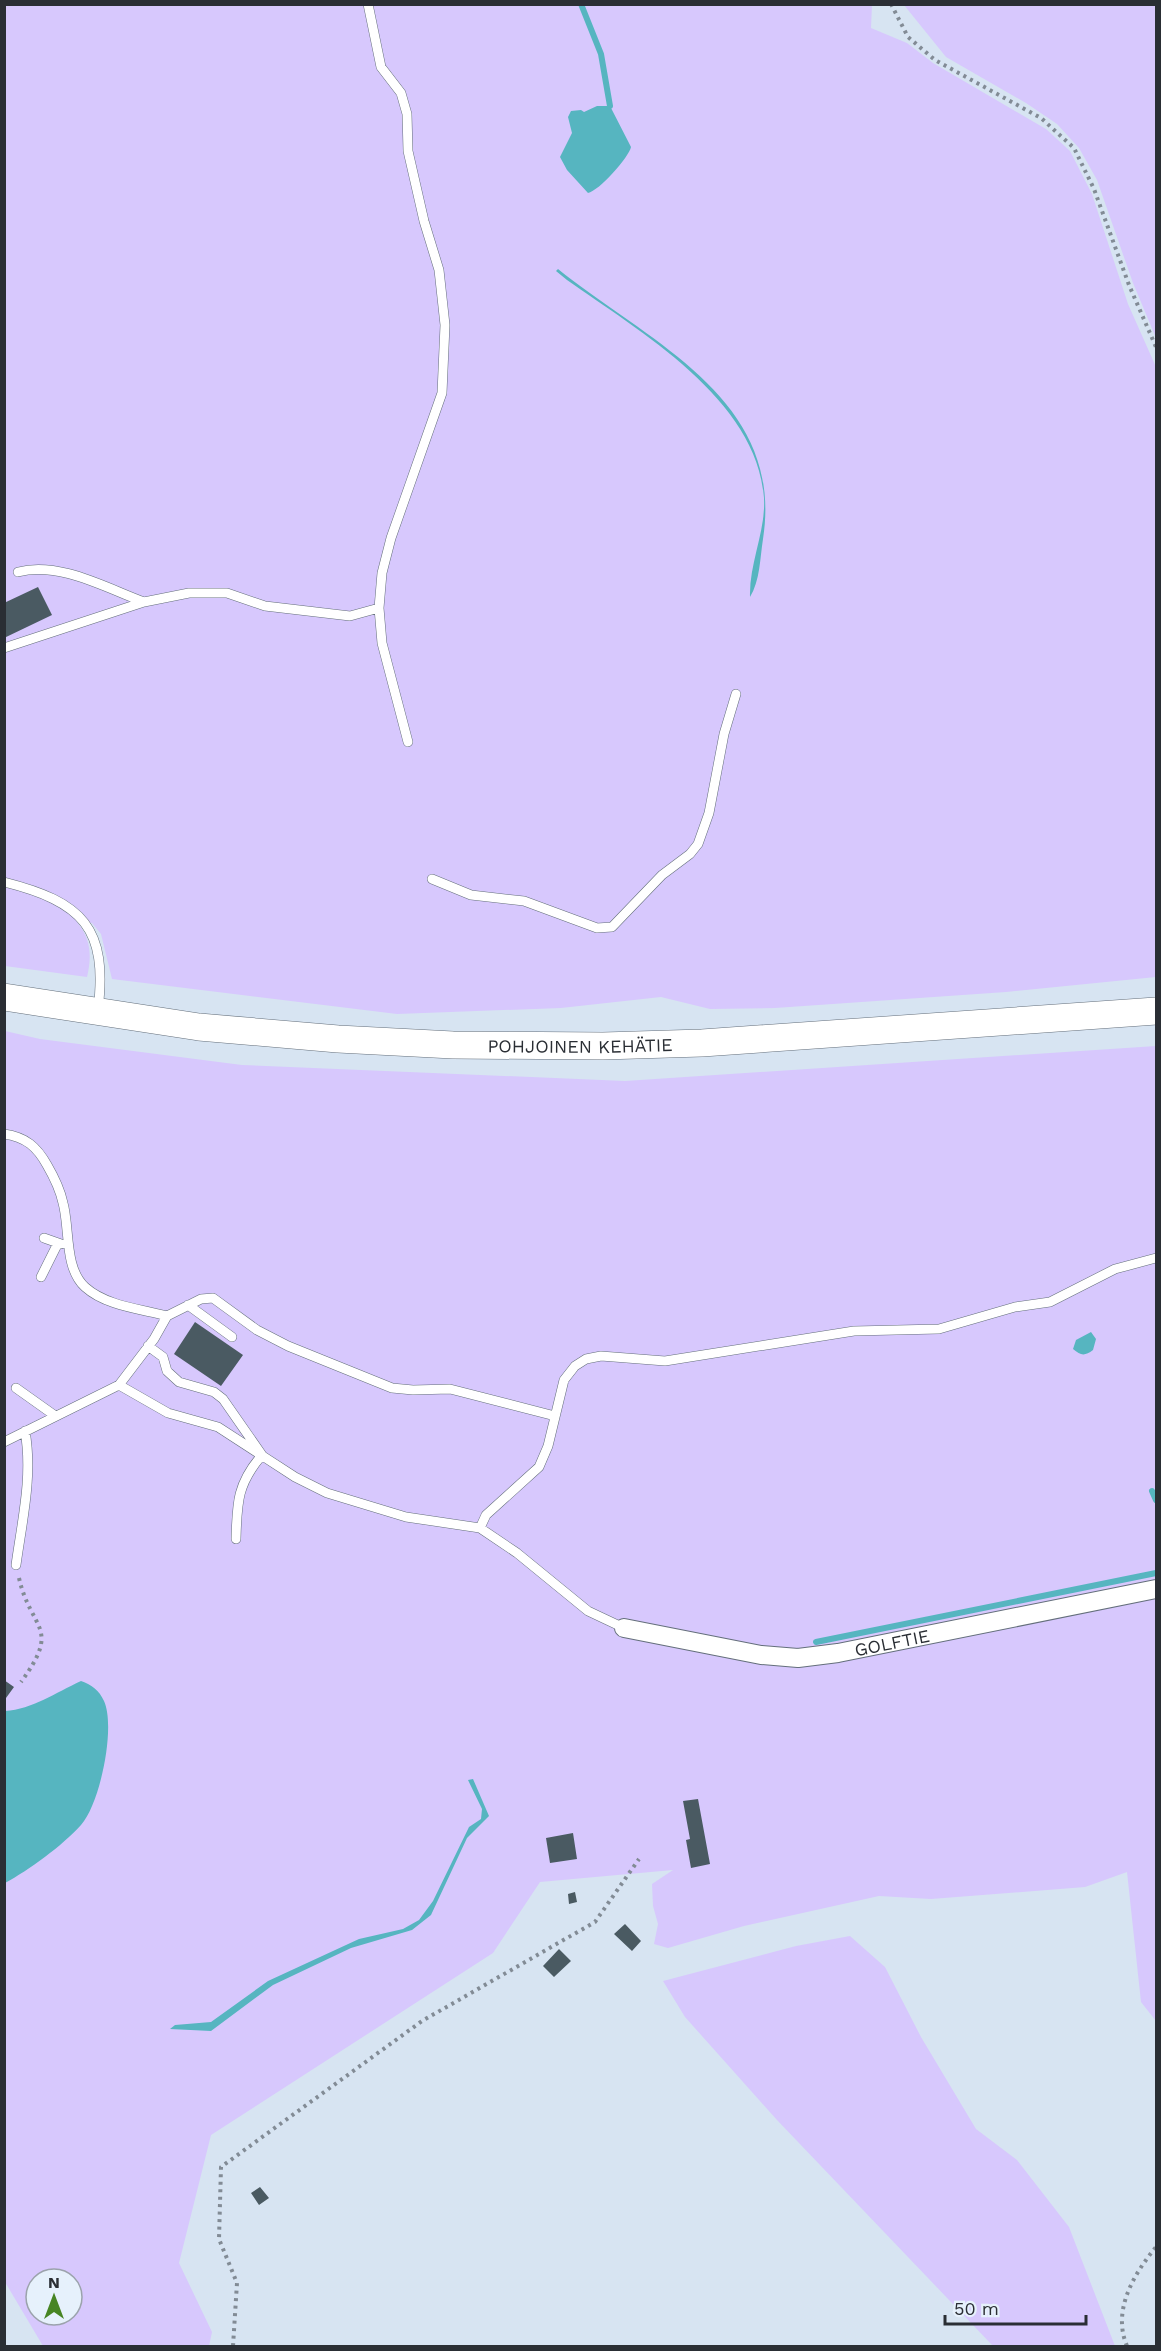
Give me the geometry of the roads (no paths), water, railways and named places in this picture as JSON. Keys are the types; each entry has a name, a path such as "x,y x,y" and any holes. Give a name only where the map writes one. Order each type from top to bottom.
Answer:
{"main road":[{"name":"POHJOINEN KEHÄTIE","path":"4,998 199,1028 338,1040 453,1046 603,1046 773,1038 1156,1011"}],"street":[{"name":"GOLFTIE","path":"624,1628 750,1653 798,1658 838,1653 1156,1589"}],"lane":[{"path":"368,4 381,67 401,93 407,114 408,151 424,221 439,270 445,325 442,393 391,538 382,573 379,608 382,643 408,742"},
{"path":"18,572 33,568 58,571 144,602"},
{"path":"4,648 144,602 189,593 227,593 265,606 350,616 379,608"},
{"path":"432,879 471,895 525,901 597,928 612,927 662,875 690,854 698,844 709,813 724,734 736,694"},
{"path":"4,882 54,898 76,913 87,925 100,955 102,979 97,1013"},
{"path":"4,1134 31,1142 55,1179 64,1204 69,1247 83,1286 97,1296 167,1316"},
{"path":"44,1238 69,1247"},
{"path":"40,1277 58,1243"},
{"path":"480,1528 486,1515 539,1467 564,1380 575,1366 586,1359 601,1356 665,1361 854,1330 939,1329 1015,1307 1050,1302 1115,1269 1156,1258"},
{"path":"4,1442 54,1415 119,1385 167,1316 201,1299 213,1298 257,1330 288,1346 392,1388 450,1389 555,1416"},
{"path":"188,1305 232,1337"},
{"path":"148,1346 163,1357 167,1371 179,1382 214,1392 223,1399 262,1455"},
{"path":"119,1385 168,1413 218,1427 295,1477 327,1493 405,1517 480,1528 517,1553 588,1611 624,1628"},
{"path":"16,1388 54,1415"},
{"path":"16,1565 28,1484 29,1457 25,1431"},
{"path":"236,1539 237,1500 242,1483 262,1455"}],"water":[{"path":"597,106 610,106 631,147 613,173 588,193 567,170 560,157 572,133 568,117 571,111 584,112"},
{"path":"558,269 668,349 702,378 732,411 753,448 764,498 756,462 740,429 718,399 659,345 567,280 556,271"},
{"path":"764,513 759,569 750,597 752,572"},
{"path":"1091,1332 1096,1339 1093,1350 1083,1354 1073,1349 1076,1340"},
{"path":"81,1681 92,1686 100,1694 107,1713 107,1746 100,1783 94,1800 88,1815 73,1833 45,1857 5,1883 5,1711 34,1704"},
{"path":"473,1779 489,1816 467,1838 431,1915 412,1930 351,1948 273,1985 211,2031 170,2029 175,2025 211,2022 268,1981 359,1939 403,1929 419,1920 433,1901 469,1827 481,1819 482,1809 468,1780"}],"waterway":[{"path":"581,4 601,54 610,106"},
{"path":"1152,1491 1156,1500"},
{"path":"816,1642 1156,1573"}]}
